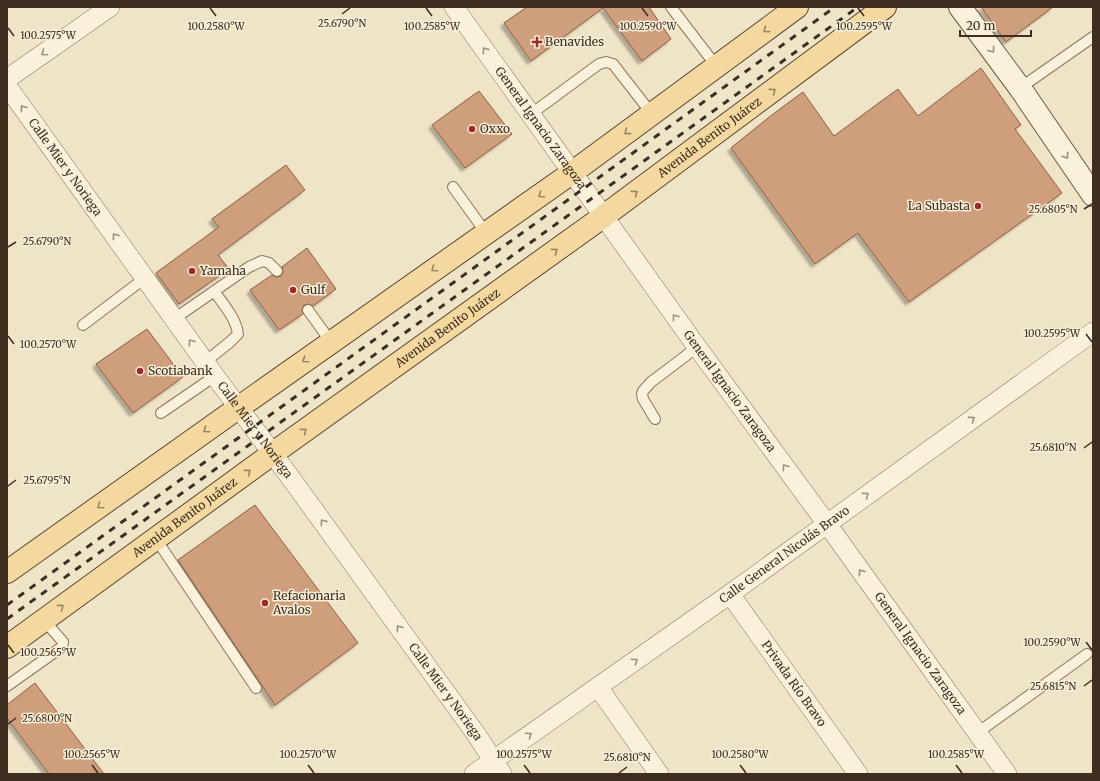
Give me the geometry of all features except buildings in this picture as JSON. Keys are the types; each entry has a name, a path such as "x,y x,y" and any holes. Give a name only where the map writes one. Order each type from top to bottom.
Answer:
{"main road":[{"path":"7,572 573,172 797,7"},
{"name":"Avenida Benito Juárez","path":"7,647 272,454 604,216 886,7"}],"street":[{"path":"7,79 110,7"},
{"name":"General Ignacio Zaragoza","path":"454,7 697,347 827,524 1007,774"},
{"path":"960,7 1020,88 1093,195"},
{"name":"Calle Mier y Noriega","path":"7,86 238,408 476,734 498,767"},
{"name":"Calle General Nicolás Bravo","path":"474,774 498,767 598,687 730,594 1093,332"},
{"name":"Privada Río Bravo","path":"730,594 858,774"},
{"path":"598,687 659,774"}],"lane":[{"path":"671,7 717,67"},
{"path":"1020,88 1093,37"},
{"path":"531,114 599,64 606,62 613,64 652,114"},
{"path":"453,187 486,233"},
{"path":"174,319 248,267 262,261 269,263 277,270"},
{"path":"83,325 145,278"},
{"path":"161,413 210,369 230,342 238,334 237,326 232,316 214,291"},
{"path":"308,310 331,342"},
{"path":"655,418 643,399 643,391 646,386 697,347"},
{"path":"156,539 256,688"},
{"path":"7,686 62,646 64,642 44,620"},
{"path":"977,733 1087,654"}],"railway":[{"path":"7,605 835,7"},
{"path":"7,619 858,7"}],"place":[{"name":"Benavides","path":"537,42"},
{"name":"Oxxo","path":"472,129"},
{"name":"La Subasta","path":"978,206"},
{"name":"Yamaha","path":"192,271"},
{"name":"Gulf","path":"293,290"},
{"name":"Scotiabank","path":"140,371"},
{"name":"Refacionaria Avalos","path":"265,603"}]}
